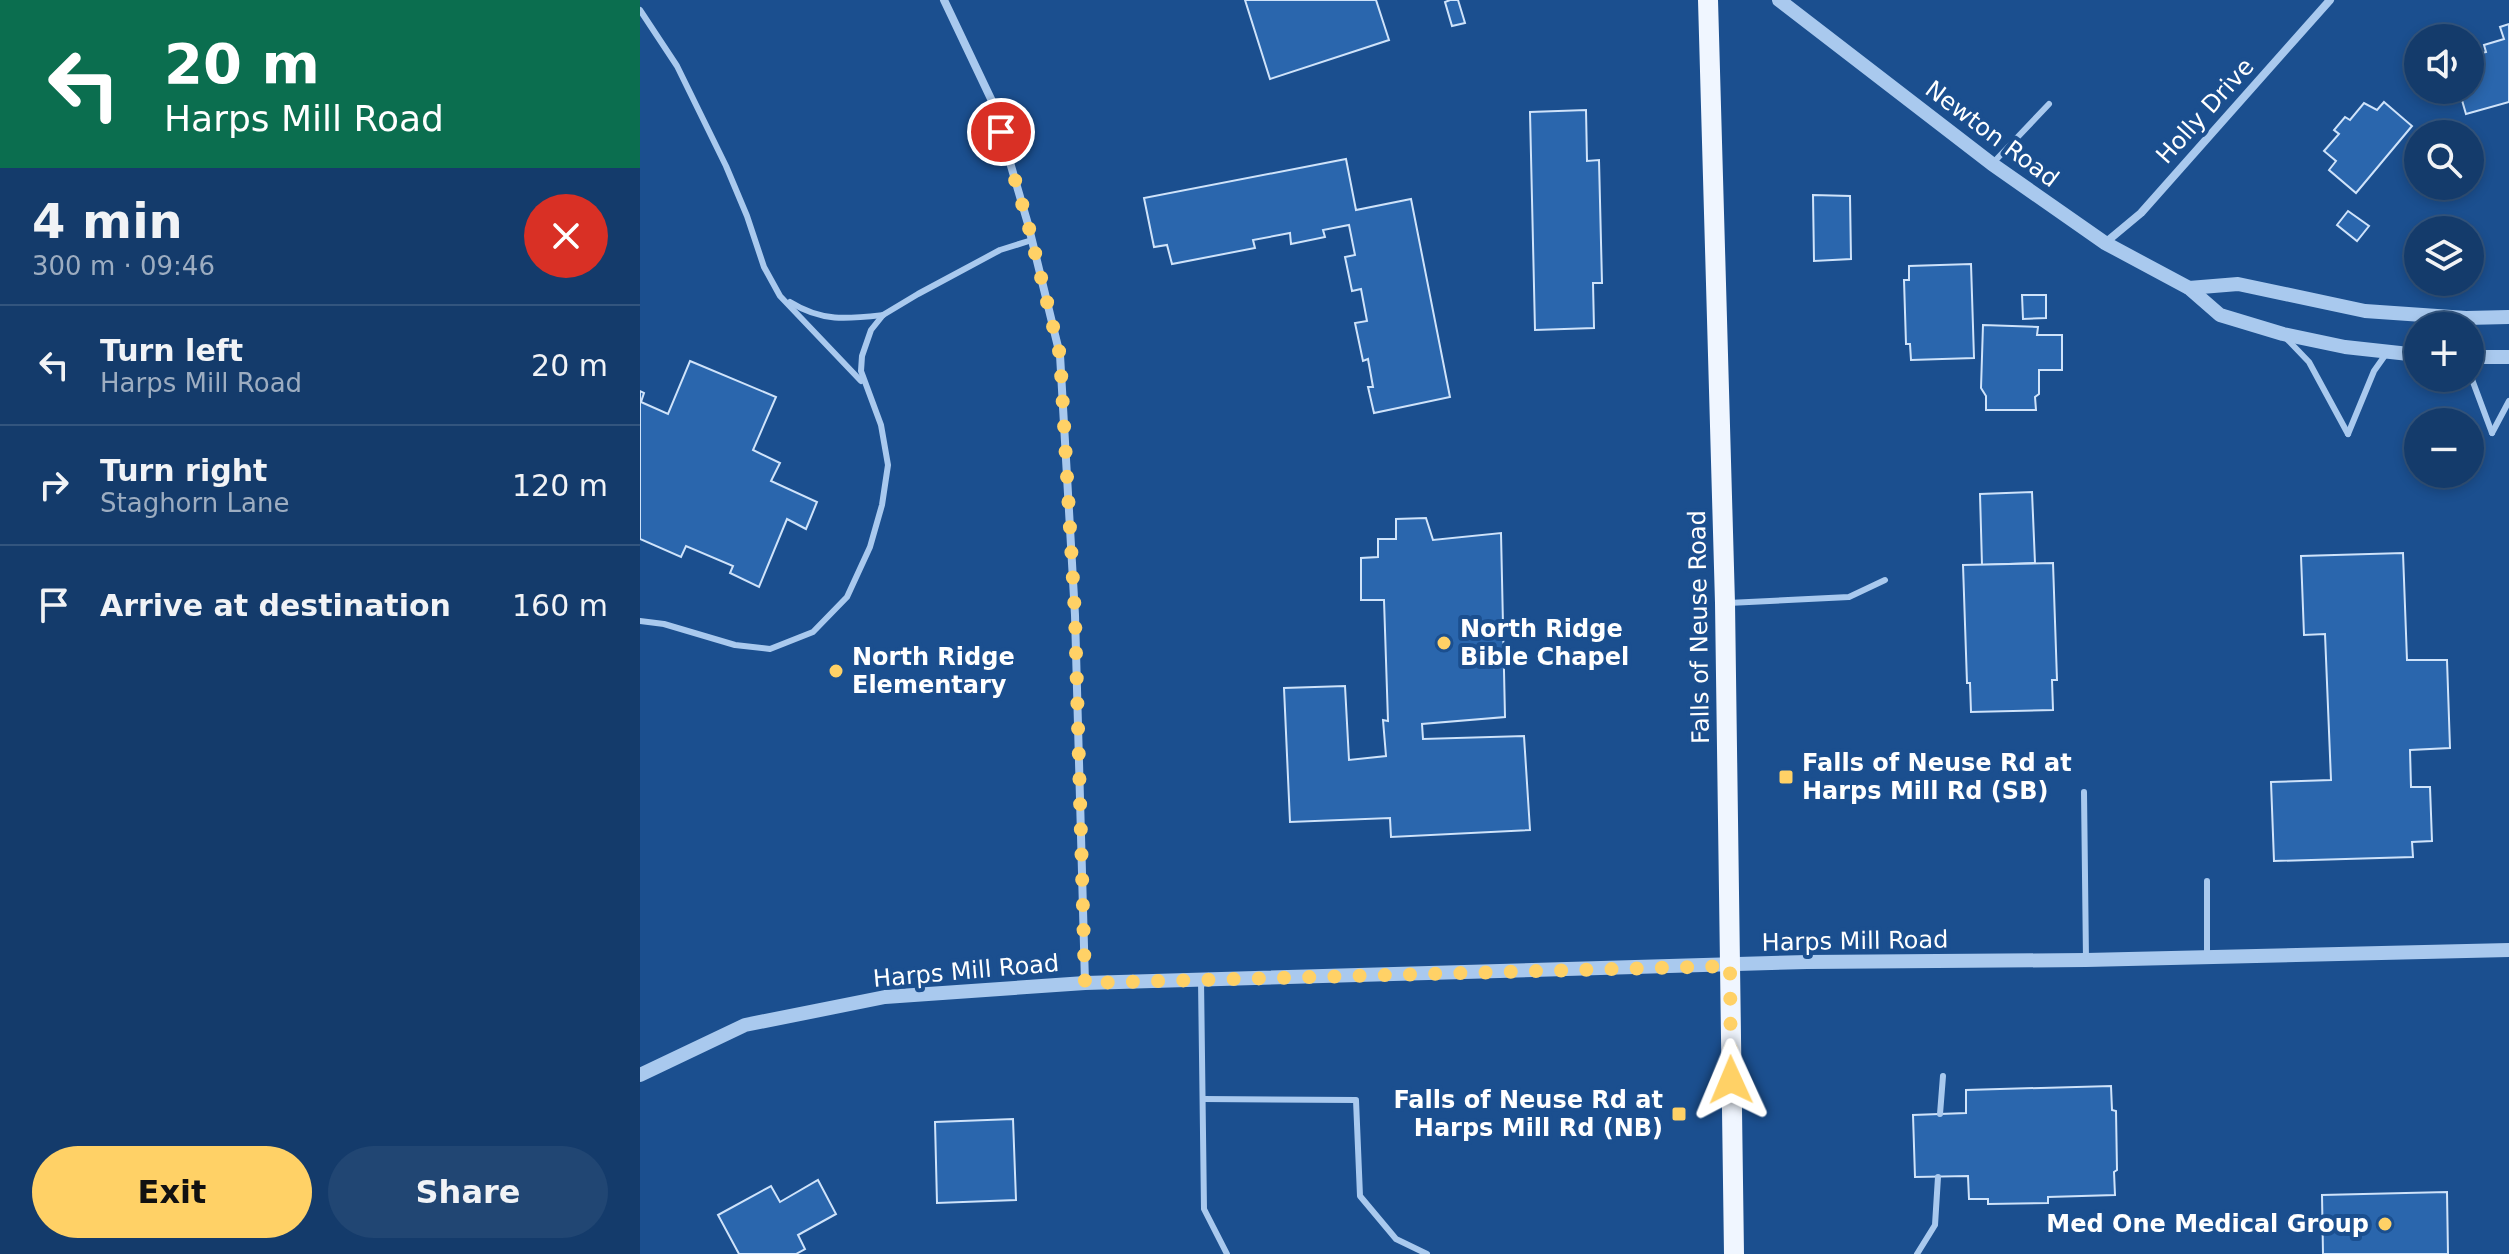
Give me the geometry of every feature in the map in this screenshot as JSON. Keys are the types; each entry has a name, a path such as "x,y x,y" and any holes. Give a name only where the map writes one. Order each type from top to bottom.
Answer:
{"main road":[{"name":"Falls of Neuse Road","path":"1708,0 1725,603 1734,1254"}],"street":[{"path":"944,0 992,101 1032,240 1060,355 1075,615 1085,983"},
{"name":"Newton Road","path":"1779,0 1992,164 2105,243 2189,288 2220,315 2283,334 2404,354"},
{"name":"Holly Drive","path":"2105,243 2144,209 2330,0"},
{"path":"2189,288 2238,284 2365,311 2466,318 2509,317"},
{"path":"2484,357 2509,357"},
{"name":"Harps Mill Road","path":"640,1075 745,1025 885,997 1085,983 1807,962 2086,960 2509,950"}],"lane":[{"path":"640,10 684,81 726,166 764,267 780,296 864,384"},
{"path":"1992,164 2049,104"},
{"path":"640,621 664,624 735,645 770,649 813,632 847,597 870,547 882,505 888,465 881,425 861,371 862,356 871,330 883,315 1000,250 1032,240"},
{"path":"780,296 824,318 883,315"},
{"path":"2283,334 2309,362 2348,434 2374,371 2387,353"},
{"path":"2477,392 2492,433 2509,401"},
{"path":"1725,603 1849,597 1885,580"},
{"path":"2084,792 2086,960"},
{"path":"2207,881 2207,957"},
{"path":"1201,980 1204,1209 1227,1254"},
{"path":"1940,1114 1943,1076"},
{"path":"1203,1099 1356,1100 1360,1196 1396,1239 1427,1254"},
{"path":"1917,1254 1935,1225 1938,1177"}],"building":[{"path":"1245,0 1376,0 1389,40 1270,79"},
{"path":"1458,0 1465,23 1452,26 1445,2"},
{"path":"2509,24 2509,102 2466,114 2463,104 2484,104 2484,45 2504,39 2500,27"},
{"path":"2384,102 2405,120 2404,136 2356,193 2329,170 2336,161 2324,151 2339,134 2334,130 2345,117 2350,120 2364,103 2377,110"},
{"path":"1586,110 1587,161 1599,160 1602,283 1593,283 1594,328 1535,330 1530,112"},
{"path":"1346,159 1356,210 1411,199 1450,397 1374,413 1368,387 1373,387 1368,359 1363,361 1355,323 1367,321 1361,289 1352,291 1345,257 1355,255 1349,225 1323,230 1325,237 1291,244 1290,233 1253,240 1255,248 1172,264 1167,245 1154,247 1144,198"},
{"path":"1813,195 1850,196 1851,259 1814,261"},
{"path":"2348,211 2369,226 2357,241 2337,225"},
{"path":"1971,264 1974,358 1911,360 1910,344 1906,344 1904,280 1909,280 1909,266"},
{"path":"2022,295 2046,295 2046,318 2023,319"},
{"path":"1983,325 2038,327 2037,335 2062,335 2062,370 2039,370 2036,410 1986,410 1986,396 1981,388"},
{"path":"690,361 776,397 753,450 780,463 771,481 817,502 806,529 787,519 759,587 730,573 733,566 686,546 681,557 640,539 640,391 644,393 641,402 668,414"},
{"path":"2032,492 2035,563 1982,565 1980,494"},
{"name":"North Ridge Bible Chapel","path":"1426,518 1433,540 1501,533 1505,717 1422,724 1423,739 1524,736 1530,830 1391,837 1390,818 1290,822 1284,688 1345,686 1349,760 1386,756 1383,720 1388,721 1384,600 1361,600 1361,558 1378,557 1378,539 1396,539 1396,519"},
{"path":"2403,553 2407,660 2447,660 2450,748 2410,750 2411,787 2430,787 2432,841 2412,842 2413,857 2274,861 2271,782 2331,780 2325,634 2304,635 2301,556"},
{"path":"2053,563 2057,680 2052,680 2053,710 1971,712 1970,683 1967,683 1963,565"},
{"path":"2111,1086 2112,1110 2116,1111 2115,1195 2048,1197 2048,1203 1988,1204 1988,1199 1969,1199 1968,1176 1915,1177 1913,1115 1966,1113 1966,1090"},
{"path":"1013,1119 1016,1200 937,1203 935,1122"},
{"path":"818,1180 836,1214 798,1235 805,1249 796,1254 739,1254 718,1215 771,1186 780,1202"},
{"name":"Med One Medical Group","path":"2447,1192 2448,1254 2323,1254 2322,1195"}],"place":[{"name":"North Ridge Bible Chapel","path":"1444,643"},
{"name":"North Ridge Elementary","path":"836,671"},
{"name":"Falls of Neuse Rd at Harps Mill Rd (SB)","path":"1786,777"},
{"name":"Falls of Neuse Rd at Harps Mill Rd (NB)","path":"1679,1114"},
{"name":"Med One Medical Group","path":"2385,1224"}],"route":[{"path":"1001,132 1028,224 1060,355 1075,615 1085,983 1730,966 1731,1080"}]}
